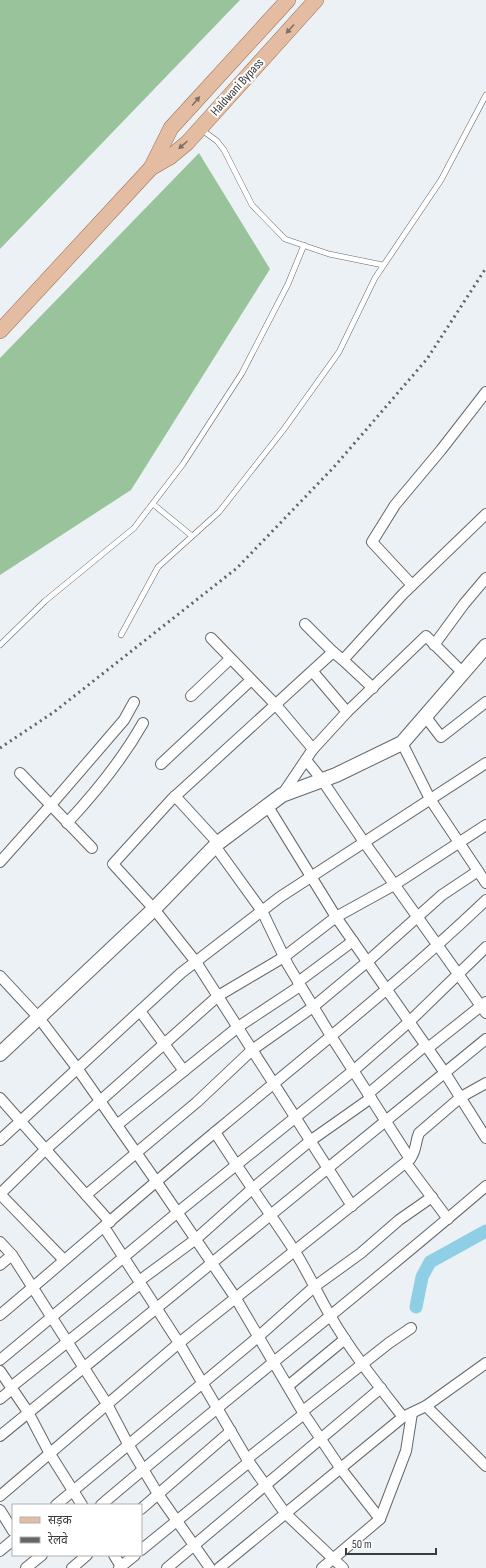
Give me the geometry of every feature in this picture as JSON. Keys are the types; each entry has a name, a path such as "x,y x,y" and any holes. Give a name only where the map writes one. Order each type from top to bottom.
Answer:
{"main road":[{"name":"Haldwani Bypass","path":"0,331 151,168 172,128 288,0"},
{"name":"Haldwani Bypass","path":"151,168 170,157 199,129 316,0"}],"street":[{"path":"412,585 372,542 395,505 441,450 486,392"},
{"path":"343,660 412,585 486,514"},
{"path":"434,645 464,604 486,578"},
{"path":"305,624 373,688"},
{"path":"282,795 313,749 347,712 426,636 463,673"},
{"path":"211,638 276,705 313,749"},
{"path":"0,1054 154,909 217,845 267,805 282,795 322,780 402,743 486,646"},
{"path":"333,652 313,672 175,796 113,864 154,909 196,962 352,1206"},
{"path":"191,696 230,659"},
{"path":"313,672 347,712"},
{"path":"161,764 251,680"},
{"path":"0,862 124,720 134,702"},
{"path":"425,716 441,737 486,702"},
{"path":"67,823 90,799 128,750 143,723"},
{"path":"402,743 430,799 486,883"},
{"path":"0,1399 11,1388 140,1282 196,1238 310,1141 370,1096 427,1046 484,1007 458,974 394,885 322,780 306,760"},
{"path":"0,1140 140,1011 196,962 262,911 312,876 486,763"},
{"path":"20,773 50,806 92,848"},
{"path":"175,796 217,845 262,911 299,984 385,1120 408,1161 448,1219"},
{"path":"267,805 336,917 386,990 427,1046 486,1138"},
{"path":"64,1260 0,1194 45,1150 101,1102 165,1042 218,996 284,956 336,917 394,885 486,825"},
{"path":"86,1195 197,1102 252,1050 313,1007 367,962 442,895 478,871"},
{"path":"0,1315 156,1181 438,946 486,900"},
{"path":"117,1125 238,1027 299,984 353,941"},
{"path":"0,1360 178,1212 353,1071 409,1022 486,947"},
{"path":"0,976 39,1018 78,1068 196,1238 235,1298 304,1413 341,1469 380,1519"},
{"path":"140,1011 165,1042 184,1071"},
{"path":"0,1436 156,1307 213,1264 327,1167 486,1039"},
{"path":"0,1496 180,1343 408,1161 415,1152 419,1133 461,1097 486,1083"},
{"path":"0,1098 86,1195 107,1224 124,1258 180,1343 248,1460 285,1513 343,1568"},
{"path":"215,1132 236,1166 295,1251 330,1317 362,1365 381,1388 408,1415 406,1450 380,1519 322,1568"},
{"path":"102,1504 218,1409 273,1361 330,1317 486,1186"},
{"path":"57,1504 258,1336 314,1287 361,1253 399,1220 432,1197"},
{"path":"0,1242 12,1255 84,1367 107,1404 128,1444 158,1494 210,1568"},
{"path":"0,1265 12,1255"},
{"path":"142,1549 362,1365 389,1343 412,1328"},
{"path":"288,1386 345,1339"},
{"path":"219,1568 285,1513 408,1415 426,1406 486,1363"},
{"path":"0,1371 28,1412 50,1454 72,1492 81,1504"},
{"path":"167,1568 381,1388"},
{"path":"426,1406 486,1466"},
{"path":"142,1508 231,1431"},
{"path":"0,1510 12,1529"},
{"path":"0,1551 12,1541"},
{"path":"31,1563 41,1556"},
{"path":"72,1568 86,1556"},
{"path":"115,1556 121,1568 134,1556"}],"lane":[{"path":"121,635 158,567 219,512 284,429 340,352 375,278 441,180 486,96"},
{"path":"199,129 217,141 224,150 252,205 285,239 329,254 383,265"},
{"path":"0,645 45,601 95,563 134,528 153,504 183,464 242,374 288,284 304,245"},
{"path":"153,504 192,536"}],"green space":[{"path":"0,0 240,0 0,249"},
{"path":"199,153 270,269 131,490 0,575 0,358"}],"waterway":[{"path":"416,1307 422,1277 430,1262 486,1231"}],"railway":[{"path":"0,748 54,712 237,568 334,467 427,359 486,268"}]}
